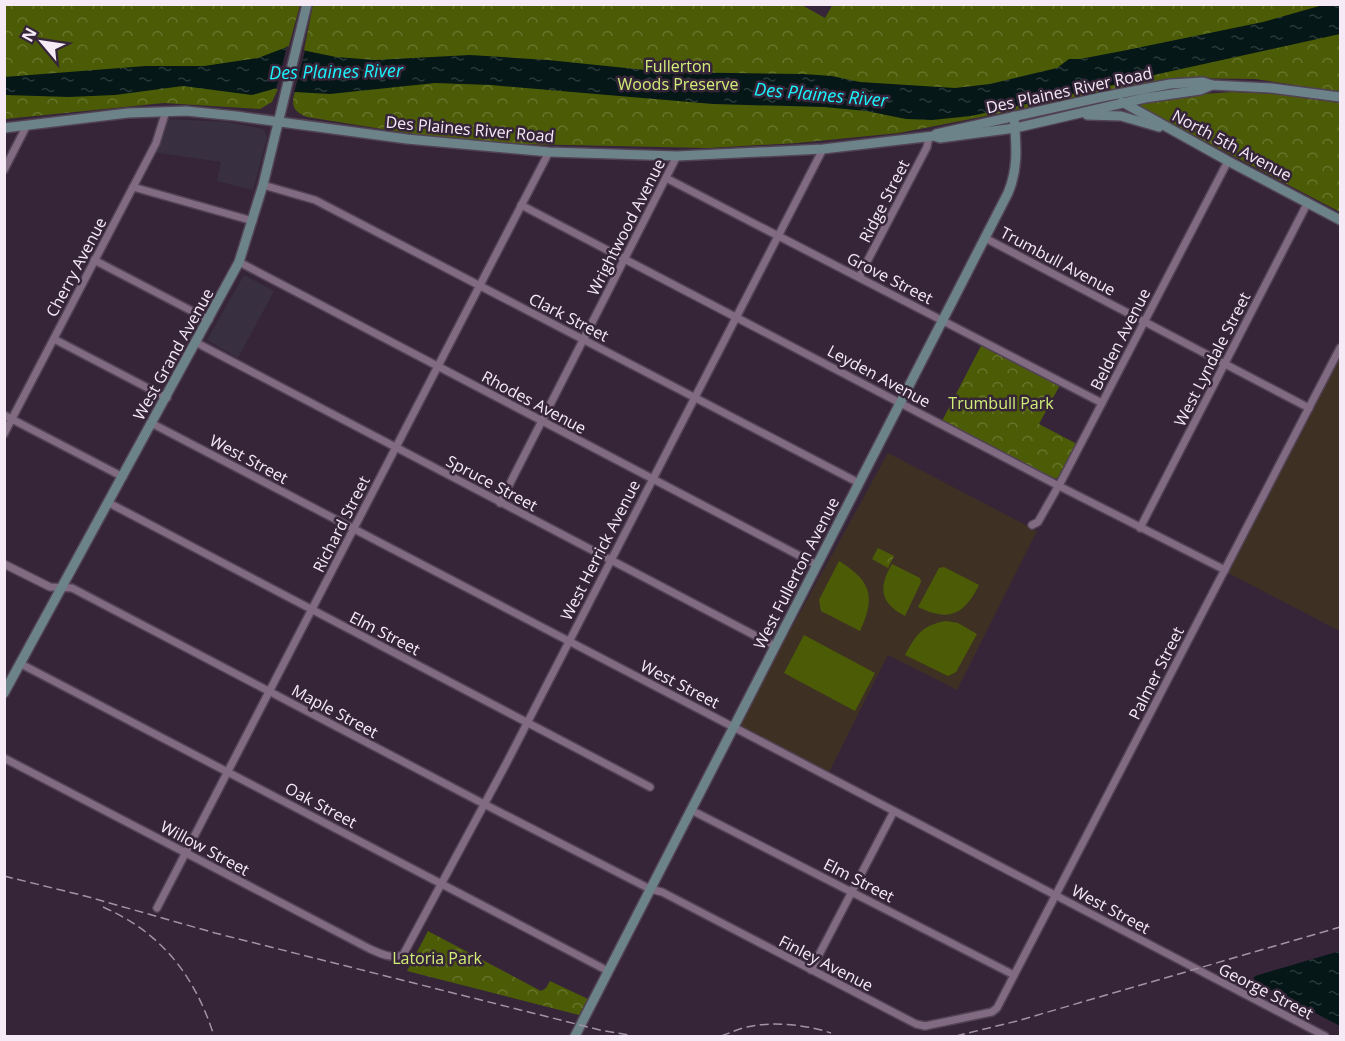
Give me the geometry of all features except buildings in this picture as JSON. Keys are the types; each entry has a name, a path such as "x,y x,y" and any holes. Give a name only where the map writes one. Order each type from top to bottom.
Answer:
{"main road":[{"name":"West Grand Avenue","path":"4,693 153,424 239,262 263,184 307,4"},
{"name":"Des Plaines River Road","path":"4,128 128,113 166,111 210,113 279,121 407,140 549,152 677,156 823,148 931,136 940,132 1110,95 1170,84 1203,82 1212,85 1271,88 1341,97"},
{"name":"Des Plaines River Road","path":"931,136 940,138 1015,128 1124,103 1200,90 1212,85"},
{"name":"North 5th Avenue","path":"1110,95 1228,161 1341,220"},
{"name":"West Fullerton Avenue","path":"577,1036 608,971 985,238 1014,177 1017,157 1014,116"},
{"path":"1071,116 1121,116 1173,131"}],"street":[{"name":"Cherry Avenue","path":"4,434 156,143 166,111"},
{"path":"4,170 27,125"},
{"name":"Ridge Street","path":"859,277 931,136"},
{"name":"West Herrick Avenue","path":"395,957 407,951 421,926 823,148"},
{"name":"Richard Street","path":"157,908 549,152"},
{"name":"Wrightwood Avenue","path":"500,503 677,156"},
{"name":"Belden Avenue","path":"1032,525 1038,522 1058,485 1228,161"},
{"name":"Grove Street","path":"666,178 1102,403"},
{"name":"Clark Street","path":"263,184 315,200 859,483"},
{"path":"133,188 253,221"},
{"name":"West Lyndale Street","path":"1140,528 1308,202"},
{"name":"Leyden Avenue","path":"521,205 1140,528 1225,570"},
{"name":"Trumbull Avenue","path":"985,238 1309,408"},
{"path":"94,260 209,320"},
{"name":"Rhodes Avenue","path":"239,262 817,565"},
{"path":"54,339 167,398"},
{"name":"Spruce Street","path":"197,343 776,646"},
{"name":"Palmer Street","path":"995,1011 1341,348"},
{"path":"4,415 123,477"},
{"name":"West Street","path":"153,424 1195,969"},
{"name":"Elm Street","path":"109,503 650,787"},
{"name":"Maple Street","path":"4,564 50,587 72,588 650,889"},
{"name":"Oak Street","path":"21,664 608,971"},
{"name":"Willow Street","path":"4,758 370,949 395,957"},
{"name":"Elm Street","path":"691,810 1014,975"},
{"path":"811,970 894,811"},
{"name":"Finley Avenue","path":"650,889 662,892 922,1026 995,1011"},
{"name":"George Street","path":"1195,969 1325,1036"}],"shaded area":[{"path":"166,119 227,122 263,129 267,137 253,190 217,181 221,162 153,152"},
{"path":"244,275 274,291 238,358 207,340"},
{"path":"1340,357 1340,631 1228,573"},
{"path":"888,453 1037,531 957,690 888,655 829,772 738,725"}],"green space":[{"name":"Fullerton Woods Preserve","path":"800,4 825,18 833,4 1340,5 1340,92 1255,79 1179,78 899,133 797,143 708,148 520,144 426,136 307,117 296,110 293,102 313,5"},
{"path":"4,5 300,5 278,89 272,102 260,109 164,103 5,119"},
{"path":"1233,92 1277,94 1340,103 1340,212 1136,105 1189,95"},
{"name":"Trumbull Park","path":"982,344 1060,385 1039,424 1077,444 1058,478 1052,478 942,421"},
{"path":"878,548 894,556 888,568 872,559"},
{"path":"839,561 858,575 868,590 868,608 860,631 821,611 819,600"},
{"path":"892,564 920,578 921,582 905,616 890,606 884,594 885,580"},
{"path":"944,567 979,585 968,603 947,615 929,612 918,607 939,568"},
{"path":"946,621 958,623 977,634 956,672 948,676 905,655 925,628"},
{"path":"804,635 875,673 855,711 784,673"},
{"name":"Latoria Park","path":"428,931 541,991 550,981 588,999 579,1015 407,971"}],"water":[{"name":"Des Plaines River","path":"1323,5 1340,5 1340,34 1154,75 1148,78 1147,82 1136,80 971,116 932,120 906,119 866,111 824,107 713,104 491,85 435,83 330,94 295,92 277,88 252,95 183,86 115,95 69,97 5,95 4,77 146,66 204,66 258,58 287,47 336,57 375,60 470,55 665,72 803,74 832,76 860,82 955,88 990,84 1057,68 1069,59 1122,51 1263,22"},
{"path":"1340,951 1340,1026 1254,981 1254,977 1258,975"}],"pier":[{"path":"287,46 305,51 294,93 276,89"}],"railway":[{"path":"4,876 85,896 215,933 600,1030 634,1036"},
{"path":"103,907 143,930 174,959 197,994 214,1036"},
{"path":"956,1036 1017,1021 1340,927"},
{"path":"721,1036 744,1028 767,1024 801,1026 831,1033"}]}
